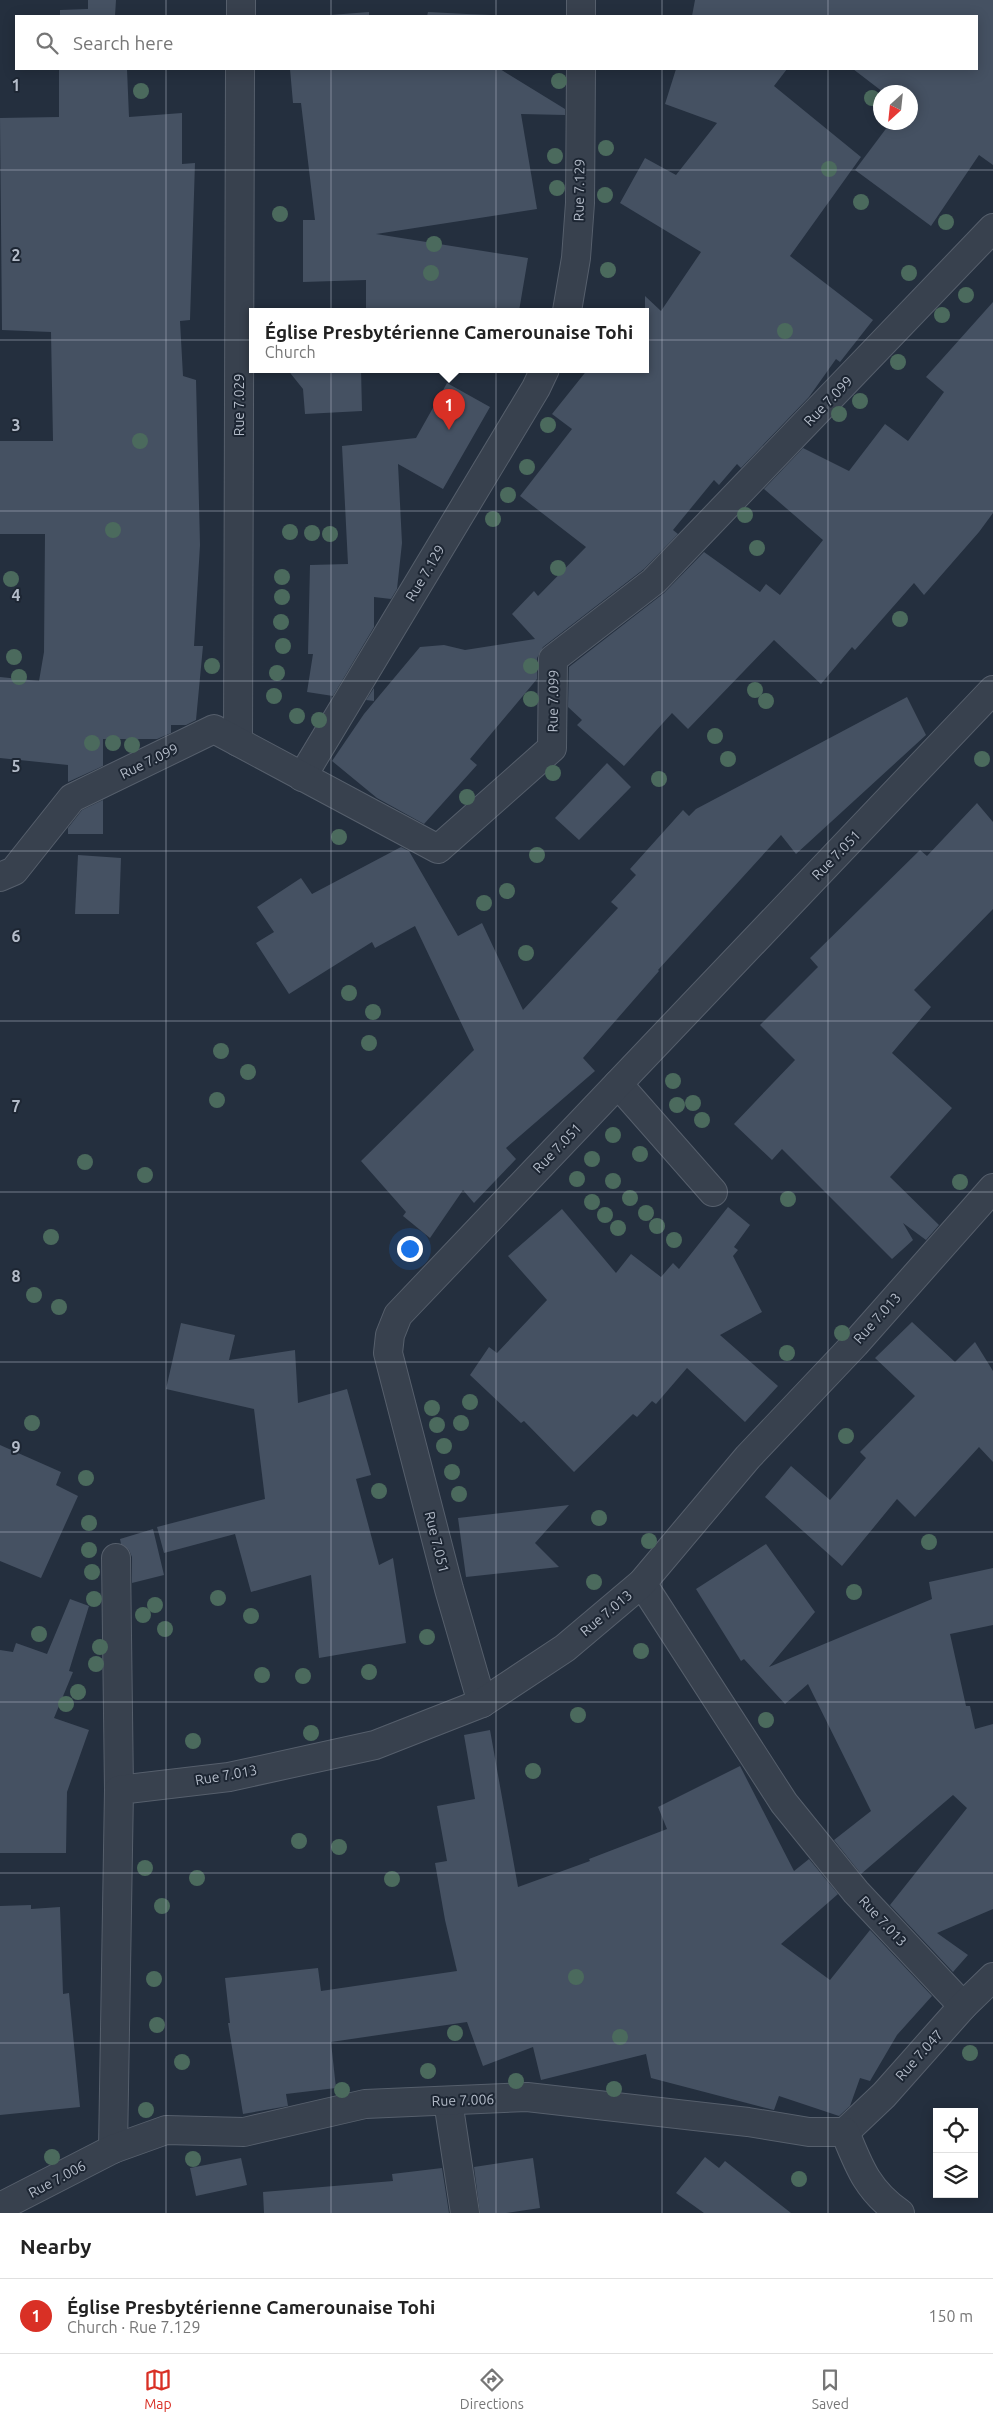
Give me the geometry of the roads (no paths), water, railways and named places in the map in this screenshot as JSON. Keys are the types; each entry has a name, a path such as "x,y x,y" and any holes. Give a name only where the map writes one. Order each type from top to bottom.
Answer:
{"street":[{"path":"241,0 241,15"},
{"path":"581,0 581,15"},
{"name":"Rue 7.029","path":"238,742 240,70"},
{"name":"Rue 7.129","path":"567,308 576,258 579,212 581,70"},
{"name":"Rue 7.099","path":"0,877 14,871 72,798 214,729 438,849 552,748 553,659 654,581 993,228"},
{"name":"Rue 7.129","path":"302,777 531,397 543,373"},
{"name":"Rue 7.051","path":"482,1703 449,1589 388,1353 390,1334 398,1315 991,695"},
{"path":"618,1084 713,1192"},
{"name":"Rue 7.013","path":"119,1790 229,1777 375,1745 482,1703 565,1648 642,1583 748,1457 855,1344 993,1188"},
{"path":"113,2149 119,1790 116,1558"},
{"name":"Rue 7.013","path":"642,1583 784,1803 856,1892 963,2006"},
{"name":"Rue 7.047","path":"845,2132 884,2095 963,2006 993,1977"},
{"name":"Rue 7.006","path":"0,2208 113,2149 166,2130 244,2132 365,2104 527,2097 748,2122 809,2132 845,2132"},
{"path":"448,2101 465,2213"},
{"path":"845,2132 863,2176 888,2205 900,2213"}],"place":[{"name":"Église Presbytérienne Camerounaise Tohi","path":"449,430"}]}
